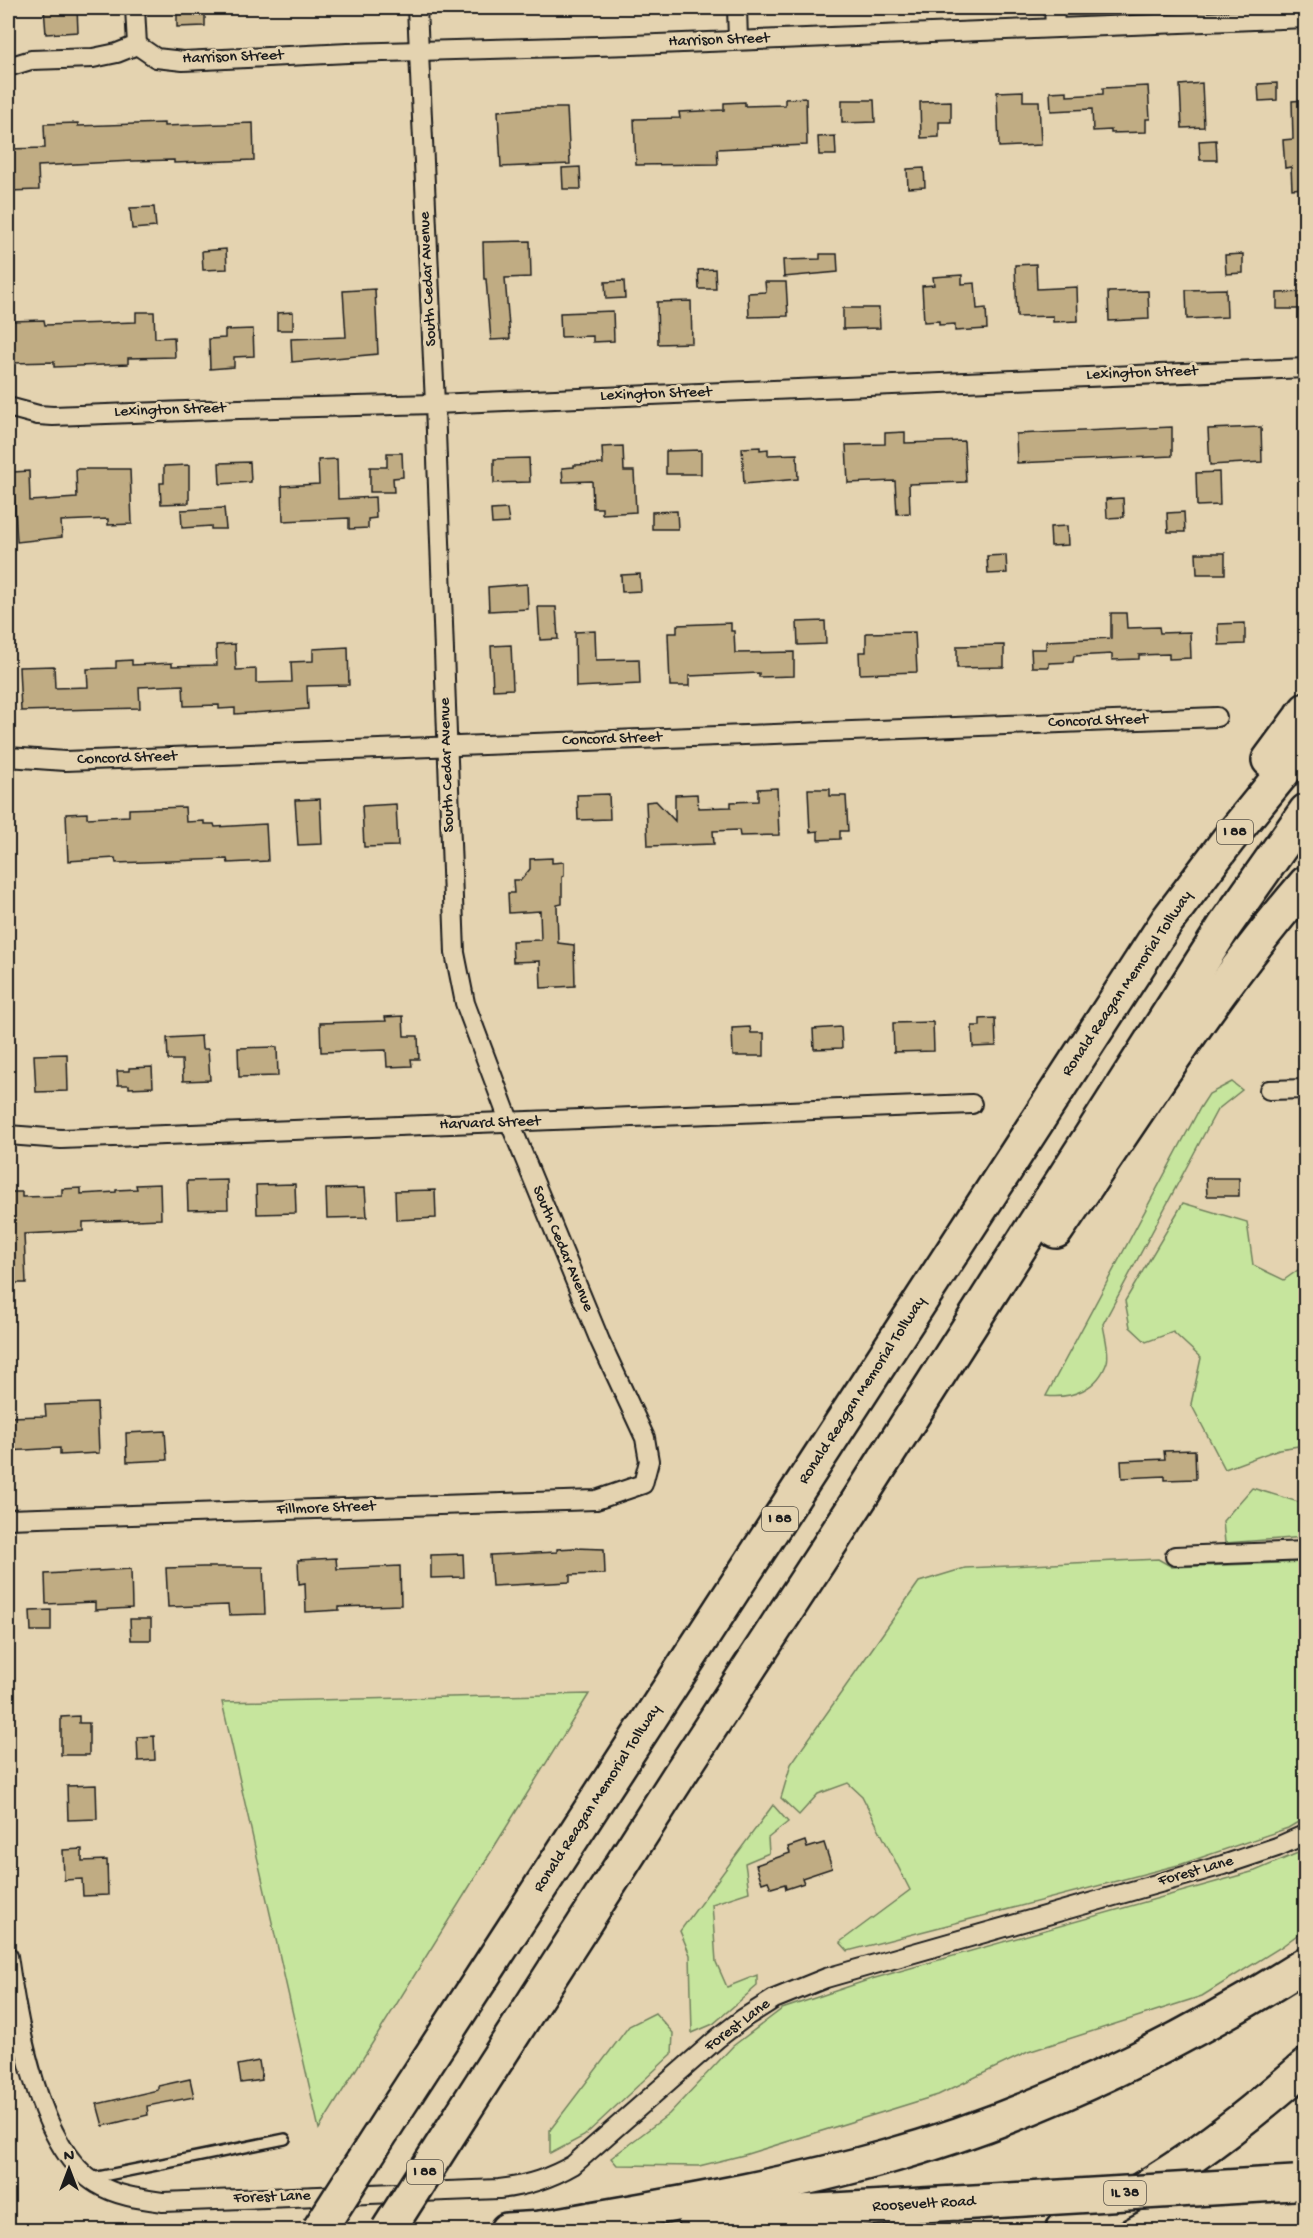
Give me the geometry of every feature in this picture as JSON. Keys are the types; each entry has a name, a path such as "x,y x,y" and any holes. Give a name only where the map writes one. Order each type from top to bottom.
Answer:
{"highway":[{"path":"1167,921 1243,798 1305,710"},
{"name":"Ronald Reagan Memorial Tollway","path":"319,2230 1167,921 1305,744"},
{"name":"I 88","path":"388,2230 686,1764 861,1498 1224,927 1305,811"},
{"path":"861,1498 1053,1235 1227,981 1305,883"},
{"path":"541,2228 750,2190 822,2174 971,2130 1056,2097 1154,2051 1249,1999 1305,1964"},
{"path":"1063,2230 1113,2206 1172,2172 1209,2145 1305,2066"},
{"name":"Roosevelt Road","path":"507,2230 1300,2183"}],"street":[{"path":"8,67 31,60 93,58 117,53 137,45 135,8"},
{"name":"South Cedar Avenue","path":"417,8 435,404 455,953 465,1003 510,1123 600,1341 645,1438 649,1461 643,1484"},
{"path":"737,8 738,40"},
{"path":"1054,8 1055,27"},
{"name":"Harrison Street","path":"137,45 156,58 183,61 1305,18"},
{"name":"Lexington Street","path":"8,408 53,416 435,404 1305,368"},
{"name":"Concord Street","path":"8,757 65,762 1217,717"},
{"path":"1269,1090 1305,1089"},
{"name":"Harvard Street","path":"8,1135 61,1139 972,1104"},
{"name":"Fillmore Street","path":"8,1519 596,1500 643,1484"},
{"path":"1175,1556 1305,1551"},
{"name":"Forest Lane","path":"8,1956 20,2028 48,2122 61,2148 78,2170 97,2185 140,2199 163,2202 499,2189 517,2187 552,2177 573,2165 718,2038 774,1999 826,1977 1223,1865 1277,1847 1305,1834"}],"lane":[{"path":"90,2179 285,2139"}],"green space":[{"path":"1232,1082 1242,1090 1217,1110 1103,1324 1108,1353 1103,1371 1091,1385 1074,1394 1046,1396 1200,1108 1209,1094"},
{"path":"1183,1203 1247,1222 1253,1265 1284,1280 1305,1265 1305,1445 1279,1449 1225,1469 1191,1404 1201,1358 1173,1332 1146,1342 1130,1327 1125,1301"},
{"path":"1252,1488 1305,1504 1305,1537 1225,1543 1223,1521"},
{"path":"1158,1559 1172,1567 1305,1562 1305,1818 1288,1828 1182,1864 848,1951 840,1942 910,1890 862,1796 848,1783 818,1794 799,1815 781,1798 791,1764 919,1582 965,1568"},
{"path":"589,1694 319,2129 222,1702"},
{"path":"773,1805 788,1822 768,1838 769,1853 745,1863 749,1892 712,1904 716,1962 727,1987 757,1975 757,1986 713,2024 692,2033 690,1955 680,1931"},
{"path":"1305,1850 1305,1929 1281,1947 1202,1996 1028,2052 938,2095 744,2155 699,2166 617,2165 611,2158 669,2114 733,2046 782,2009 868,1980 1255,1871"},
{"path":"655,2013 673,2033 672,2054 584,2136 550,2154 550,2130 629,2026"}],"building":[{"path":"44,8 77,8 78,32 46,34"},
{"path":"177,8 205,8 205,26 177,27"},
{"path":"1202,83 1204,127 1182,128 1180,85"},
{"path":"1277,83 1277,100 1259,101 1258,84"},
{"path":"1148,86 1150,119 1146,119 1146,132 1093,131 1092,109 1051,111 1050,92 1067,91 1067,96 1103,94 1103,88"},
{"path":"1023,91 1023,101 1039,101 1041,145 999,147 997,92"},
{"path":"806,98 807,145 717,149 718,164 636,165 634,119 680,118 679,112 724,110 724,103 745,102 745,106 785,105 785,99"},
{"path":"842,100 874,100 875,122 842,123"},
{"path":"1305,100 1305,188 1292,189 1291,167 1285,168 1283,140 1293,139 1292,101"},
{"path":"951,101 951,122 939,122 939,137 921,138 920,102"},
{"path":"567,108 570,164 501,167 498,111"},
{"path":"78,123 78,126 164,123 164,126 253,123 254,160 174,163 174,160 132,161 38,166 39,190 8,191 8,149 45,148 44,124"},
{"path":"835,136 836,155 819,155 818,137"},
{"path":"1216,140 1217,160 1200,160 1199,141"},
{"path":"580,167 581,189 563,189 562,168"},
{"path":"924,168 925,187 908,188 907,169"},
{"path":"154,207 156,227 132,229 130,208"},
{"path":"530,241 531,277 505,278 510,339 491,340 486,279 484,279 483,242"},
{"path":"226,249 227,269 203,270 202,251"},
{"path":"820,254 837,254 838,272 784,277 783,260 820,259"},
{"path":"1243,254 1243,273 1226,274 1225,255"},
{"path":"1036,264 1037,289 1077,287 1078,321 1053,322 1053,316 1017,317 1015,265"},
{"path":"715,269 716,289 699,289 698,270"},
{"path":"962,275 962,284 975,283 977,309 986,308 987,329 955,331 955,324 939,325 939,321 924,322 922,286 934,285 933,277"},
{"path":"624,281 625,298 606,299 605,282"},
{"path":"765,282 786,282 788,316 749,317 748,293 766,292"},
{"path":"375,289 378,354 292,362 291,339 346,337 343,291"},
{"path":"1226,289 1227,317 1187,319 1186,290"},
{"path":"1148,291 1149,319 1109,321 1108,292"},
{"path":"1305,292 1305,309 1277,309 1277,293"},
{"path":"691,301 692,343 658,344 657,302"},
{"path":"843,308 879,308 880,328 843,329"},
{"path":"613,311 614,341 593,342 593,336 561,337 560,313"},
{"path":"136,312 154,312 155,338 174,337 175,357 128,358 128,364 54,367 54,362 12,363 11,321 44,320 45,325 136,322"},
{"path":"293,312 293,330 277,330 277,313"},
{"path":"253,329 254,356 234,357 234,367 210,369 209,339 225,338 225,330"},
{"path":"1172,427 1172,456 1017,463 1016,434"},
{"path":"1261,427 1262,462 1210,465 1208,429"},
{"path":"905,432 905,443 964,441 966,482 909,484 910,513 897,514 895,481 848,483 846,445 885,444 885,433"},
{"path":"623,446 624,471 634,471 636,512 602,514 602,508 593,508 592,481 563,482 562,468 574,467 574,465 603,464 602,447"},
{"path":"760,447 760,450 768,449 768,455 797,454 798,479 744,484 742,448"},
{"path":"701,450 701,474 666,474 666,451"},
{"path":"387,453 402,453 403,477 393,478 394,492 370,492 370,467 387,467"},
{"path":"529,458 530,482 494,483 494,459"},
{"path":"337,459 338,499 375,497 376,518 368,519 368,528 349,529 349,518 283,521 282,486 319,484 318,460"},
{"path":"250,462 251,482 220,484 219,463"},
{"path":"189,465 189,503 161,504 160,483 164,483 164,466"},
{"path":"76,469 130,469 132,524 108,525 108,519 61,521 62,537 17,542 13,472 29,471 30,501 77,498"},
{"path":"1219,472 1220,505 1197,506 1196,473"},
{"path":"1123,498 1124,517 1107,518 1106,499"},
{"path":"224,508 226,529 211,529 211,526 182,528 181,510"},
{"path":"507,509 509,523 492,524 491,510"},
{"path":"677,511 678,529 652,529 652,512"},
{"path":"1184,512 1185,532 1168,532 1167,513"},
{"path":"1067,526 1068,545 1051,546 1050,527"},
{"path":"1196,553 1225,553 1225,574 1197,574"},
{"path":"1006,555 1007,573 988,574 987,556"},
{"path":"640,574 641,591 622,592 621,575"},
{"path":"527,584 528,609 489,611 488,587"},
{"path":"538,607 556,607 558,639 540,640"},
{"path":"1111,613 1126,613 1127,628 1159,627 1160,633 1190,632 1191,658 1169,659 1169,654 1139,655 1139,659 1112,660 1112,654 1074,656 1073,662 1049,663 1049,667 1032,667 1031,649 1046,649 1046,641 1111,638"},
{"path":"825,621 826,644 798,645 797,622"},
{"path":"731,623 731,631 734,631 735,653 794,652 794,676 759,677 759,673 689,676 689,686 670,686 668,633 677,633 677,625"},
{"path":"1245,623 1245,644 1219,645 1218,624"},
{"path":"595,631 596,660 639,659 640,684 576,687 575,632"},
{"path":"915,632 917,672 860,674 859,652 866,652 866,633"},
{"path":"235,644 236,670 256,669 256,683 292,682 291,662 313,661 313,649 348,647 349,685 307,686 308,709 235,714 235,708 219,709 219,705 184,706 183,685 139,687 140,708 21,711 19,667 54,666 55,688 88,687 87,669 116,668 116,661 132,660 132,665 172,663 172,666 217,665 216,645"},
{"path":"511,645 513,689 493,690 491,646"},
{"path":"1004,645 1004,667 957,668 957,646"},
{"path":"777,788 779,835 740,836 739,830 713,831 714,844 648,846 646,802 656,801 675,821 675,795 697,794 698,808 731,807 731,802 758,801 758,789"},
{"path":"808,789 830,789 830,796 846,796 848,831 840,831 840,839 818,840 818,831 810,832"},
{"path":"609,794 610,819 578,820 577,795"},
{"path":"320,799 322,844 298,845 295,800"},
{"path":"396,804 398,846 364,847 362,806"},
{"path":"185,807 186,822 204,821 204,824 214,824 215,827 266,824 268,861 228,863 227,859 116,863 115,858 68,861 66,814 87,813 87,818 129,816 129,809"},
{"path":"552,858 552,863 564,862 562,904 557,905 558,943 574,945 575,986 541,988 540,961 513,962 512,941 541,940 540,911 509,913 508,893 514,893 513,880 521,880 530,869 530,859"},
{"path":"403,1016 404,1036 418,1036 419,1059 411,1059 412,1066 387,1067 386,1050 321,1052 320,1023 386,1021 385,1017"},
{"path":"995,1018 996,1046 973,1047 972,1026 980,1026 980,1019"},
{"path":"933,1022 934,1051 894,1052 893,1023"},
{"path":"750,1027 751,1033 764,1033 764,1056 733,1056 732,1028"},
{"path":"841,1027 842,1048 814,1049 813,1029"},
{"path":"201,1036 202,1049 208,1049 210,1080 183,1081 182,1060 168,1060 167,1038"},
{"path":"277,1047 278,1076 239,1077 238,1048"},
{"path":"67,1054 68,1091 36,1092 34,1055"},
{"path":"152,1067 153,1087 129,1088 129,1085 118,1085 117,1071"},
{"path":"1206,1178 1239,1178 1239,1196 1207,1196"},
{"path":"227,1180 228,1209 188,1210 187,1181"},
{"path":"160,1184 161,1219 83,1222 83,1231 24,1234 26,1283 10,1283 10,1273 8,1274 8,1192 22,1192 22,1197 62,1196 62,1189 81,1188 81,1194 116,1192 116,1190 137,1189 136,1185"},
{"path":"295,1184 296,1213 257,1214 256,1185"},
{"path":"365,1188 367,1217 327,1218 326,1189"},
{"path":"435,1190 436,1218 396,1220 395,1191"},
{"path":"97,1403 99,1453 60,1455 60,1448 8,1451 8,1417 46,1416 45,1405"},
{"path":"165,1431 167,1460 127,1462 126,1433"},
{"path":"1195,1450 1196,1479 1165,1480 1165,1476 1122,1478 1121,1461 1165,1459 1164,1451"},
{"path":"557,1549 604,1549 605,1574 570,1575 570,1582 492,1586 490,1555 557,1552"},
{"path":"463,1554 464,1577 431,1578 431,1555"},
{"path":"336,1558 337,1569 400,1566 401,1605 339,1607 339,1610 306,1612 305,1583 299,1584 298,1560"},
{"path":"263,1567 265,1614 229,1615 228,1605 168,1607 166,1568"},
{"path":"131,1569 132,1608 95,1610 95,1602 46,1604 45,1574"},
{"path":"51,1610 51,1631 31,1631 30,1611"},
{"path":"130,1619 151,1619 151,1640 131,1640"},
{"path":"79,1716 79,1723 89,1723 89,1755 61,1755 61,1717"},
{"path":"154,1736 155,1760 138,1761 137,1737"},
{"path":"96,1785 97,1819 68,1820 67,1786"},
{"path":"805,1841 807,1848 824,1843 832,1868 802,1878 804,1883 786,1889 785,1884 771,1888 768,1881 762,1883 756,1865 790,1853 788,1847"},
{"path":"82,1849 82,1861 107,1860 108,1895 83,1896 82,1879 64,1880 63,1850"},
{"path":"259,2061 262,2080 241,2083 238,2065"},
{"path":"190,2079 194,2097 147,2106 148,2115 103,2126 97,2104 158,2090 158,2086"}]}
